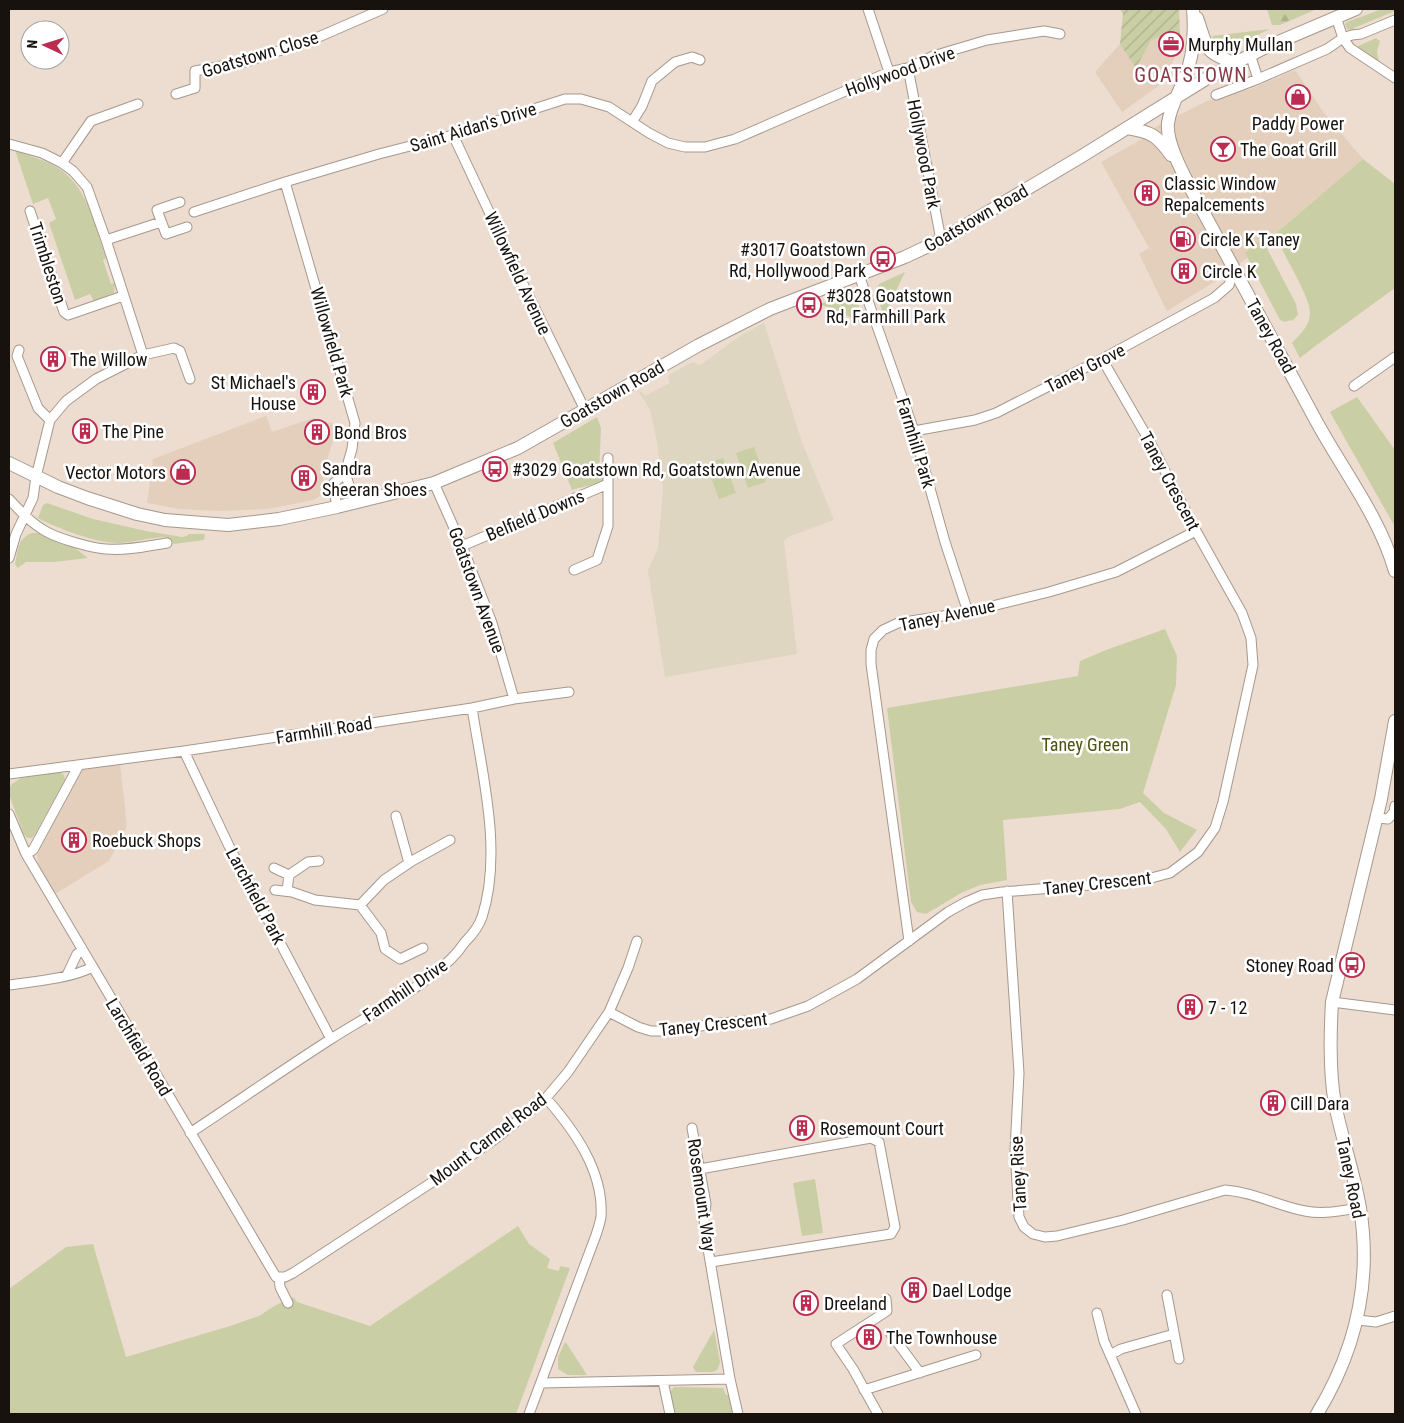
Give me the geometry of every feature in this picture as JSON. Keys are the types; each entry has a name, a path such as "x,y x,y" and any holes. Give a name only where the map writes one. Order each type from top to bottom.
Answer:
{"main road":[{"path":"1193,9 1209,51 1218,57 1234,63"},
{"name":"Taney Road","path":"1193,9 1194,39 1191,57 1170,116 1168,129 1174,152 1181,170 1315,418 1392,549 1395,571"},
{"name":"Goatstown Road","path":"9,463 58,488 111,506 165,520 193,523 240,524 279,519 355,503 434,483 518,448 699,345 770,309 906,257 941,240 1177,96 1250,54 1356,9"},
{"path":"1127,128 1155,136 1163,143 1181,170"},
{"name":"Taney Road","path":"1317,1414 1341,1371 1358,1320 1364,1279 1364,1248 1360,1208 1335,1102 1330,1055 1332,1002 1377,818 1395,721"}],"street":[{"name":"Goatstown Close","path":"176,94 195,88 195,71 249,61 305,42 384,9"},
{"path":"868,9 888,72"},
{"path":"1336,17 1343,38 1350,48 1395,78"},
{"path":"1216,95 1258,80 1327,49 1343,38 1360,34 1395,20"},
{"name":"Hollywood Drive","path":"746,133 888,72 908,68 933,56 987,40 1044,32 1060,34"},
{"path":"1250,54 1258,80"},
{"path":"632,122 642,106 652,81 675,62 692,57 700,60"},
{"name":"Hollywood Park","path":"908,68 941,240"},
{"name":"Saint Aidan's Drive","path":"194,212 285,182 379,154 453,135 565,99 581,99 609,107 655,136 686,147 718,144 746,133"},
{"path":"62,163 91,121 138,104"},
{"name":"Willowfield Avenue","path":"453,135 522,284 585,410"},
{"path":"9,144 42,153 62,163 73,171 86,187 106,240 143,355"},
{"name":"Willowfield Park","path":"285,182 355,423 352,449 345,473 333,484 337,507"},
{"path":"180,202 157,210 166,234 187,227"},
{"name":"Trimbleston","path":"30,211 64,312 68,315 123,296"},
{"path":"106,240 162,222"},
{"name":"Taney Grove","path":"914,431 975,420 996,413 1102,360 1214,298 1229,285 1234,268"},
{"name":"Farmhill Park","path":"860,275 914,431 945,542 968,612"},
{"path":"9,558 24,516 33,498 36,477 50,420 66,401 96,379 143,355 174,348 180,350 190,379"},
{"path":"18,350 17,356 38,408 50,420"},
{"path":"1354,386 1395,357"},
{"name":"Taney Crescent","path":"609,1012 638,1027 651,1031 771,1019 808,1006 857,979 966,902 982,895 1140,881 1170,872 1198,852 1215,828 1223,802 1253,666 1250,638 1242,613 1196,531 1150,442 1102,360"},
{"name":"Belfield Downs","path":"574,570 597,560 608,526 608,458"},
{"path":"345,473 355,503"},
{"name":"Goatstown Avenue","path":"434,483 462,546 492,623 514,699"},
{"name":"Belfield Downs","path":"462,546 608,484"},
{"path":"9,500 24,516 47,532 90,546 106,549 168,543"},
{"name":"Taney Avenue","path":"909,941 870,650 874,639 883,630 898,624 968,612 1049,592 1116,572 1196,531"},
{"name":"Farmhill Road","path":"9,774 184,751 569,692"},
{"name":"Farmhill Drive","path":"190,1133 332,1038 418,985 451,960 472,934 481,919 491,876 492,852 488,809 472,708"},
{"name":"Larchfield Park","path":"184,751 228,846 332,1038"},
{"path":"26,854 32,850 79,765"},
{"path":"1377,818 1388,818 1394,812 1395,806"},
{"name":"Larchfield Road","path":"9,814 26,854 277,1277 288,1303"},
{"path":"396,816 410,863"},
{"path":"360,905 384,880 450,840"},
{"path":"287,892 289,875 308,862 319,861"},
{"path":"274,868 289,875"},
{"path":"275,890 315,900 360,905 381,933 385,948 400,959 423,948"},
{"name":"Taney Rise","path":"1007,892 1019,1074 1015,1150 1019,1217 1024,1227 1033,1234 1045,1237 1057,1236 1123,1220 1226,1190 1242,1191 1305,1211 1328,1213 1360,1208"},
{"name":"Mount Carmel Road","path":"277,1277 284,1277 293,1273 440,1177 495,1139 546,1098 573,1064 609,1012 628,968 637,941"},
{"path":"67,975 77,954 82,951"},
{"path":"9,986 86,971 92,967"},
{"path":"1332,1002 1395,1010"},
{"path":"529,1414 581,1277 601,1217 599,1189 595,1176 574,1132 546,1098"},
{"name":"Rosemount Way","path":"692,1128 706,1204 704,1219 730,1379 738,1414"},
{"path":"700,1169 871,1138 879,1142 895,1227 891,1234 711,1262"},
{"path":"1167,1296 1179,1359"},
{"path":"878,1414 836,1344 886,1311 886,1299"},
{"path":"1097,1313 1104,1341 1136,1414"},
{"path":"1358,1320 1376,1322 1395,1316"},
{"path":"891,1334 920,1372"},
{"path":"1110,1354 1174,1334"},
{"path":"864,1390 976,1355"},
{"path":"541,1383 730,1379"},
{"path":"663,1381 670,1414"}],"shaded area":[{"path":"1166,35 1180,36 1178,51 1164,80 1122,112 1095,72 1120,44 1136,67 1152,39"},
{"path":"1295,70 1324,113 1363,159 1229,273 1167,311 1139,254 1149,248 1101,162 1142,139 1157,126 1207,101 1253,88"},
{"path":"764,323 802,442 834,520 788,537 784,541 797,654 665,677 648,570 658,548 663,489 657,442 650,409 638,391 642,392 645,396 670,383 669,375 693,362 700,365 740,336"},
{"path":"266,416 272,432 313,418 338,425 323,473 324,489 322,495 313,500 268,509 218,511 179,509 147,503 153,459"},
{"path":"120,763 127,826 109,861 55,894 38,864 37,856 40,847 81,771 86,768"}],"green space":[{"path":"1120,9 1179,9 1180,36 1166,35 1152,39 1136,68 1120,44 1123,14"},
{"path":"1267,9 1317,9 1280,25 1272,25"},
{"path":"1382,9 1395,9 1395,11 1353,30 1347,29 1345,24 1347,22"},
{"path":"1270,29 1238,44 1236,40 1232,42 1233,46 1225,48 1217,46 1212,36"},
{"path":"1376,38 1380,41 1377,51 1379,62 1354,48"},
{"path":"15,150 58,168 77,186 94,221 106,258 103,260 111,284 115,283 114,293 94,301 90,294 75,300 49,223 56,219 48,198 33,204"},
{"path":"1363,159 1395,184 1395,288 1300,358 1292,343 1304,330 1310,318 1309,306 1275,234"},
{"path":"1262,239 1296,304 1298,315 1292,321 1285,322 1280,320 1245,253"},
{"path":"905,272 884,316 876,293 879,284"},
{"path":"849,295 856,300 865,324 820,304"},
{"path":"1357,397 1395,450 1395,527 1330,412"},
{"path":"597,417 601,428 599,473 604,476 604,480 572,490 553,443"},
{"path":"754,447 766,482 748,488 736,453"},
{"path":"723,458 736,493 719,499 706,464"},
{"path":"47,503 93,519 146,531 182,537 188,534 205,534 204,540 174,544 170,539 163,537 120,543 101,541 66,531 38,518 43,505"},
{"path":"32,533 38,533 75,548 88,558 54,562 26,562 18,568 15,565 19,546 23,538"},
{"name":"Taney Green","path":"1165,629 1177,656 1176,685 1143,793 1164,813 1197,830 1180,852 1166,829 1140,802 1120,809 1003,820 1007,880 980,885 961,893 926,914 917,912 911,902 887,708 1078,676 1080,661"},
{"path":"59,772 64,775 65,780 35,834 32,838 28,838 24,835 10,797 9,789 12,784 21,778"},
{"path":"815,1179 823,1233 802,1236 793,1183"},
{"path":"518,1226 529,1244 550,1259 547,1268 559,1271 560,1266 570,1268 516,1414 9,1414 9,1289 66,1247 93,1244 126,1357 259,1316 293,1297 297,1302 370,1326"},
{"path":"714,1330 720,1362 718,1369 713,1372 696,1372 693,1367"},
{"path":"565,1342 587,1375 568,1375 558,1369 558,1357"},
{"path":"674,1387 723,1388 726,1395 730,1394 733,1414 675,1414 669,1394"}],"place":[{"name":"Murphy Mullan","path":"1171,44"},
{"name":"Paddy Power","path":"1298,97"},
{"name":"The Goat Grill","path":"1223,149"},
{"name":"Classic Window Repalcements","path":"1147,193"},
{"name":"Circle K Taney","path":"1183,239"},
{"name":"#3017 Goatstown Rd, Hollywood Park","path":"883,259"},
{"name":"Circle K","path":"1184,271"},
{"name":"#3028 Goatstown Rd, Farmhill Park","path":"809,305"},
{"name":"The Willow","path":"53,359"},
{"name":"St Michael's House","path":"313,392"},
{"name":"The Pine","path":"85,431"},
{"name":"Bond Bros","path":"317,432"},
{"name":"#3029 Goatstown Rd, Goatstown Avenue","path":"495,469"},
{"name":"Vector Motors","path":"183,472"},
{"name":"Sandra Sheeran Shoes","path":"304,478"},
{"name":"Roebuck Shops","path":"74,840"},
{"name":"Stoney Road","path":"1352,965"},
{"name":"7 - 12","path":"1190,1007"},
{"name":"Cill Dara","path":"1273,1103"},
{"name":"Rosemount Court","path":"802,1128"},
{"name":"Dael Lodge","path":"914,1290"},
{"name":"Dreeland","path":"806,1303"},
{"name":"The Townhouse","path":"869,1337"}],"district":[{"name":"GOATSTOWN","path":"1191,75"}]}
